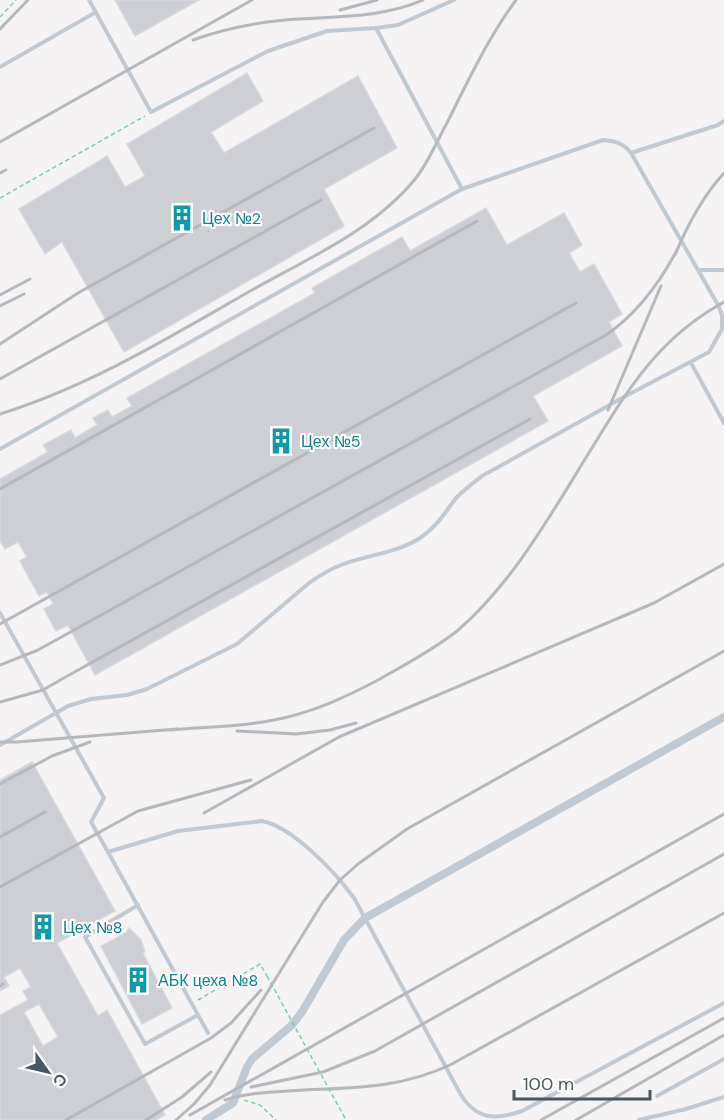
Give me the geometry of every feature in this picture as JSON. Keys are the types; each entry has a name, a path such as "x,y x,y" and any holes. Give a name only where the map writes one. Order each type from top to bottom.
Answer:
{"street":[{"path":"206,1120 233,1103 252,1059 292,1025 344,940 365,918 724,717"}],"lane":[{"path":"89,0 151,112 268,51 327,31 398,25 454,0"},
{"path":"0,67 96,12"},
{"path":"376,28 462,189"},
{"path":"631,153 718,125 724,121"},
{"path":"0,449 462,189 603,140 614,141 625,146 631,153 718,306 723,322 715,345 709,352 482,476 467,487 443,518 418,539 339,566 309,583 237,644 147,688 127,695 91,699 69,706 0,745"},
{"path":"698,270 724,270"},
{"path":"691,363 724,423"},
{"path":"0,613 104,798 91,822 208,1033"},
{"path":"108,852 178,831 252,822 273,823 283,829 332,870 354,898 464,1101 474,1111 490,1118 503,1118 522,1111 724,1002"},
{"path":"138,905 85,937 145,1044 198,1016"},
{"path":"657,1096 724,1059"},
{"path":"639,1120 724,1097"}],"path":[{"path":"0,17 16,0"},
{"path":"0,198 151,112"},
{"path":"192,1003 260,964 346,1120"},
{"path":"244,1100 260,1105 276,1120"}],"building":[{"path":"115,0 199,0 135,36"},
{"name":"Цех №2","path":"247,73 263,101 211,132 224,153 358,76 397,148 324,189 344,226 124,352 62,242 45,254 19,209 107,156 125,187 145,176 127,144"},
{"name":"Цех №5","path":"486,208 507,245 564,213 582,245 569,253 580,272 594,264 622,314 609,322 622,346 533,396 548,421 95,675 68,625 56,631 44,609 53,604 47,592 39,596 20,561 27,557 18,542 5,549 0,541 0,479 48,452 43,445 71,430 75,438 97,425 93,418 108,410 112,417 132,406 127,398 315,293 312,288 402,237 410,251"},
{"name":"Цех №8","path":"32,762 115,911 57,943 98,1016 107,1010 165,1115 156,1120 0,1120 0,1015 28,1000 23,991 31,987 20,968 4,977 9,986 0,991 0,780","holes":["39,1004 58,1037 43,1046 24,1012"]},
{"name":"АБК цеха №8","path":"129,928 141,940 145,952 143,953 172,1008 142,1024 101,946 126,933"}],"railway":[{"path":"0,29 28,0"},
{"path":"0,142 252,0"},
{"path":"340,10 377,0"},
{"path":"193,40 250,25 285,20 373,14 423,0"},
{"path":"0,414 66,389 129,359 340,242 381,213 421,171 487,45 516,0"},
{"path":"0,344 78,293 374,128"},
{"path":"0,173 6,170"},
{"path":"675,255 696,212 724,173"},
{"path":"0,379 321,200"},
{"path":"0,489 477,221"},
{"path":"0,665 38,650 606,335 638,307 664,273 678,248"},
{"path":"0,295 30,279"},
{"path":"608,410 661,286"},
{"path":"0,306 24,294"},
{"path":"170,730 261,722 315,709 380,679 429,651 457,631 495,593 528,549 615,411 645,369 679,333 724,302"},
{"path":"0,624 576,303"},
{"path":"0,702 43,690 530,419"},
{"path":"204,813 339,737 654,603 724,564"},
{"path":"176,1120 210,1085 323,902 340,880 358,864 407,829 724,651"},
{"path":"237,731 296,734 330,730 356,723"},
{"path":"0,742 177,729"},
{"path":"0,784 52,756 90,742"},
{"path":"0,887 138,811 251,780"},
{"path":"0,837 45,812"},
{"path":"190,1115 724,814"},
{"path":"251,1087 323,1072 375,1051 724,854"},
{"path":"225,1100 263,1093 379,1085 433,1072 452,1064 724,913"},
{"path":"66,1120 211,1038 231,1023 261,990"},
{"path":"541,1120 724,1018"},
{"path":"576,1120 724,1035"},
{"path":"146,1120 182,1097 211,1072"}],"place":[{"name":"Цех №2","path":"182,218"},
{"name":"Цех №5","path":"281,441"},
{"name":"Цех №8","path":"43,927"},
{"name":"АБК цеха №8","path":"138,980"}]}
